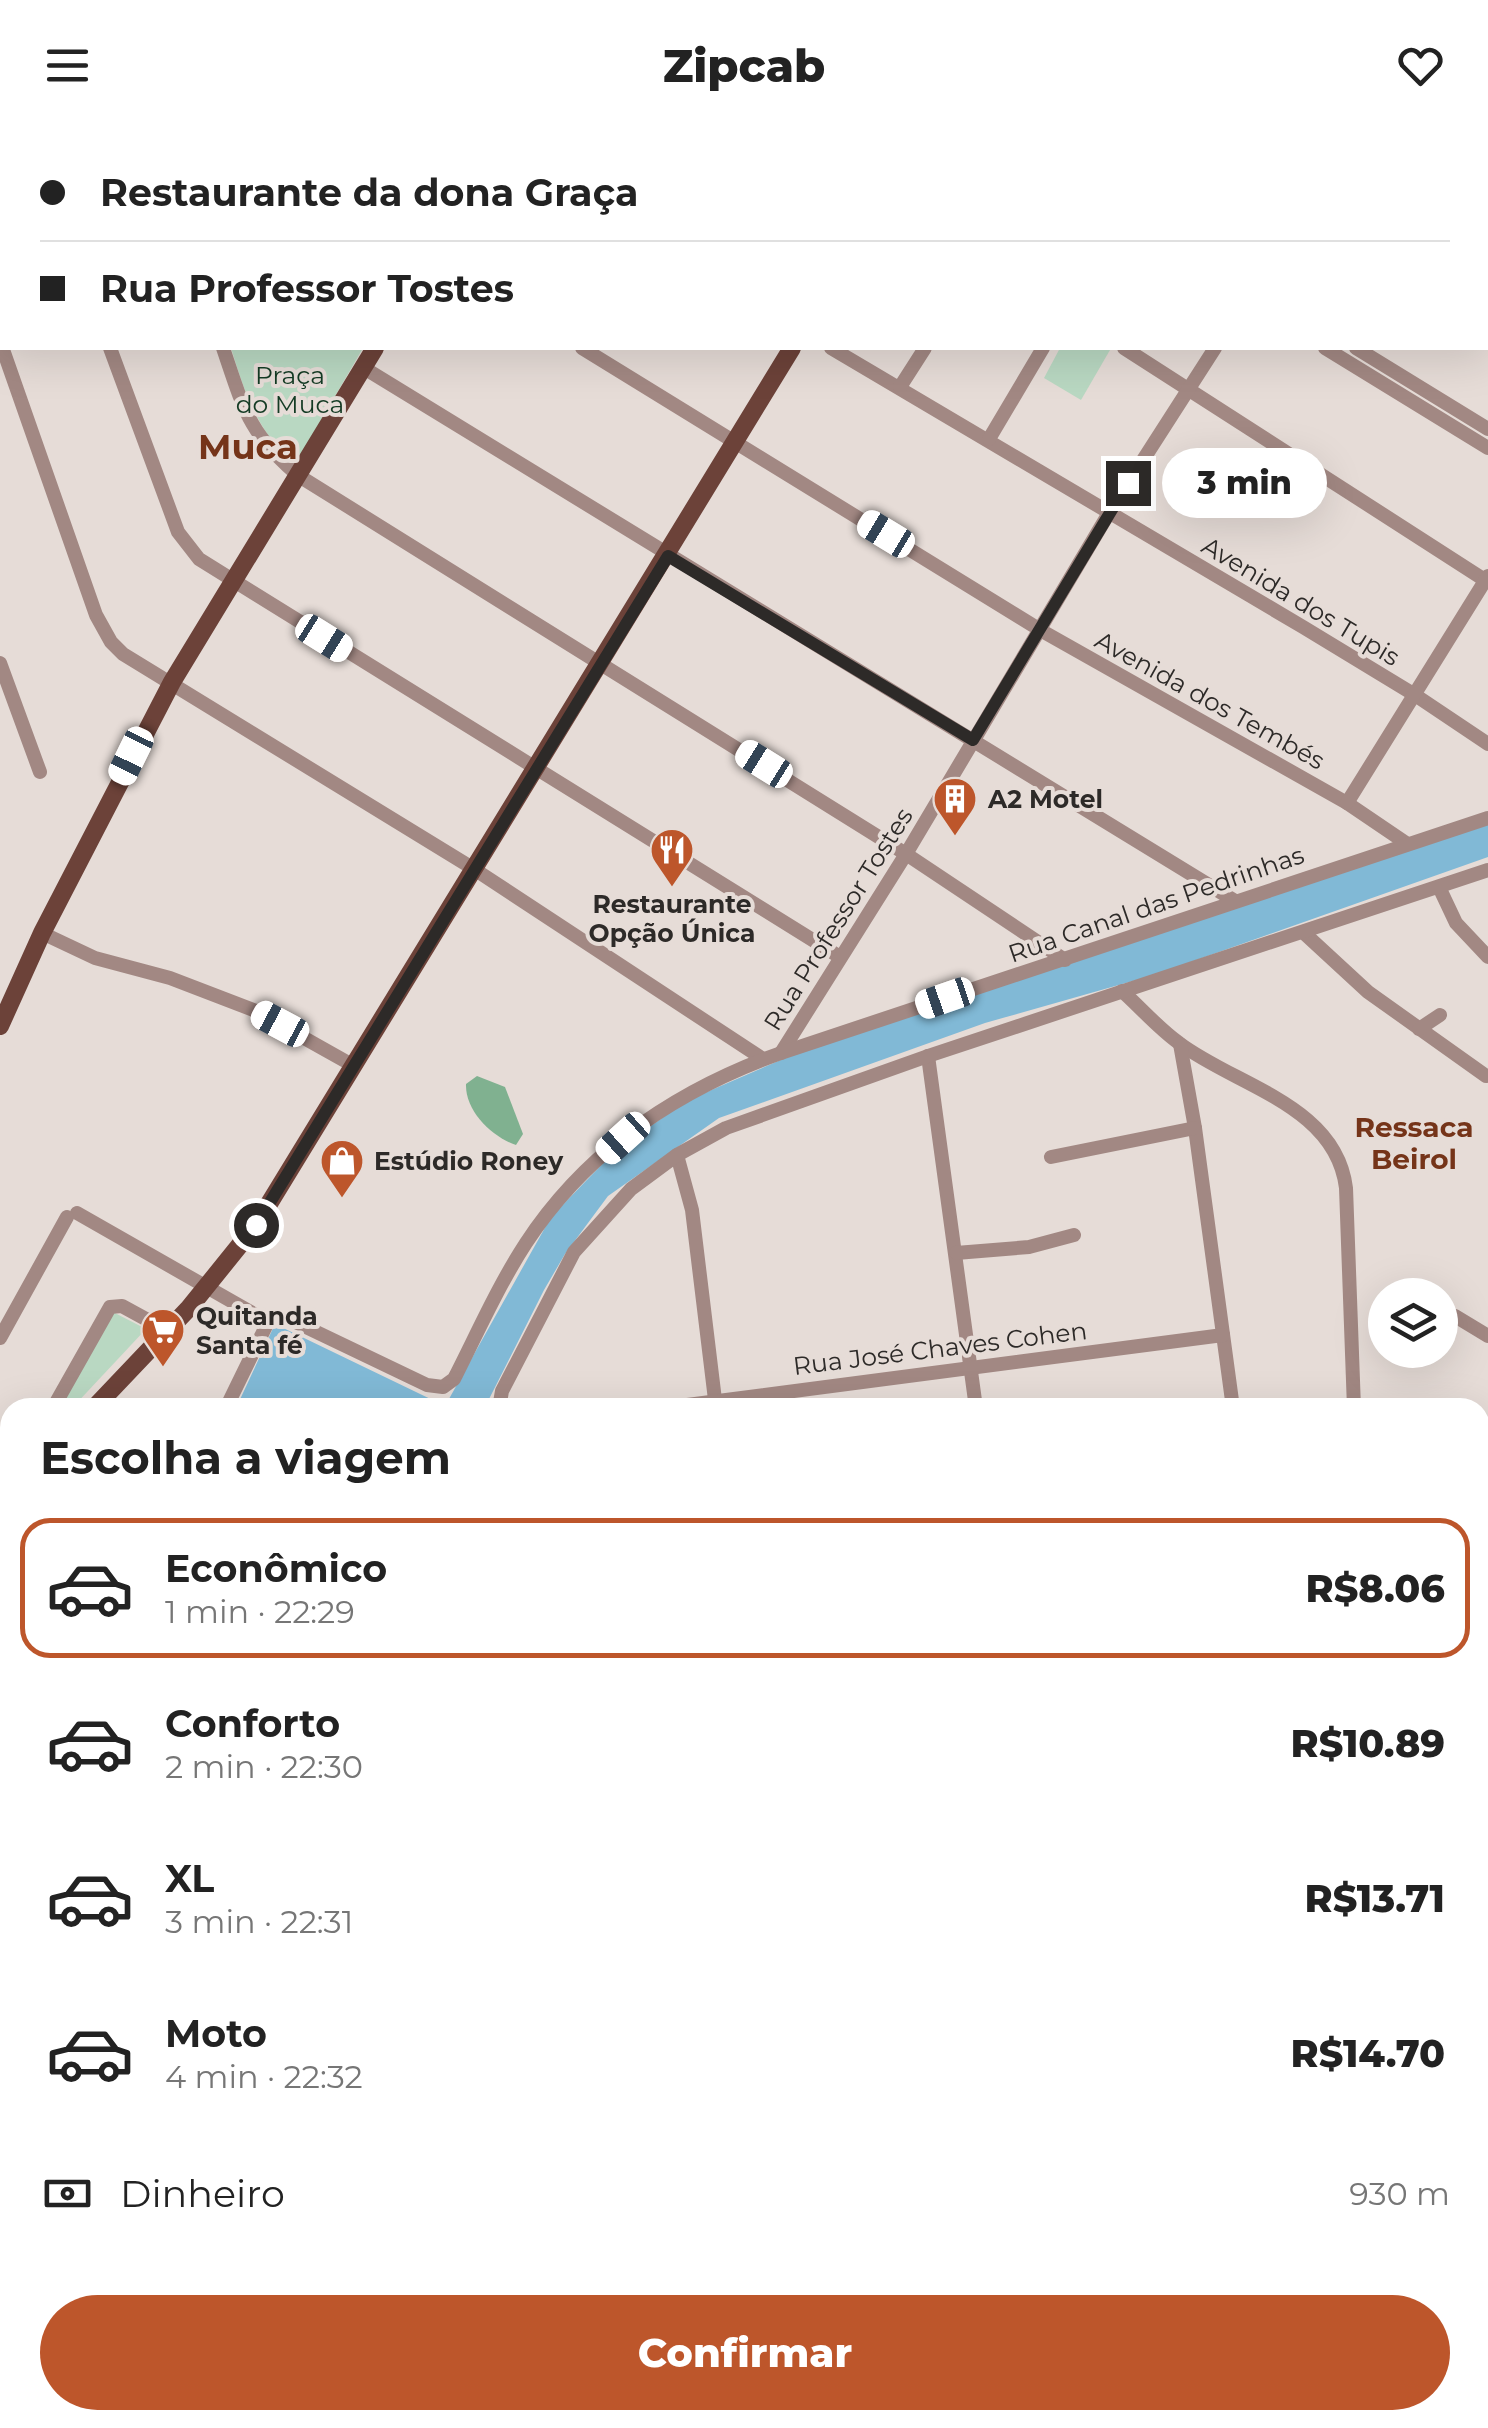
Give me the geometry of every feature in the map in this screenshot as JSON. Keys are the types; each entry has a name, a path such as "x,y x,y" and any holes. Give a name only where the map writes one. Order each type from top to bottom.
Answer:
{"main road":[{"path":"0,1026 42,933 172,682 375,350"},
{"path":"103,1398 208,1286 256,1225 791,350"}],"street":[{"path":"3,350 96,615 111,642 123,654 474,869 763,1059"},
{"path":"111,350 178,532 199,559 840,957"},
{"path":"224,350 249,424 275,456 299,476 906,854 1064,960"},
{"name":"Avenida dos Tembés","path":"585,350 1042,631 1347,804 1406,843"},
{"name":"Avenida dos Tupis","path":"835,350 1415,695 1488,744"},
{"path":"900,387 924,350"},
{"path":"989,439 1041,350"},
{"path":"1127,350 1487,579 1347,804"},
{"name":"Rua Professor Tostes","path":"781,1053 1042,631 1109,513 1214,350"},
{"path":"1328,350 1488,448"},
{"path":"1359,350 1488,429"},
{"path":"364,368 1235,902"},
{"path":"0,663 40,772"},
{"name":"Rua Canal das Pedrinhas","path":"268,1322 271,1317 284,1317 435,1388 443,1387 454,1379 527,1242 578,1177 668,1104 763,1059 1488,818"},
{"path":"501,1398 574,1252 621,1198 677,1155 753,1116 1488,870"},
{"path":"1438,887 1456,923 1488,957"},
{"path":"42,933 95,958 170,978 256,1011 354,1066"},
{"path":"1304,934 1329,960 1486,1076"},
{"path":"1122,991 1180,1044 1312,1124 1338,1153 1346,1188 1354,1398"},
{"path":"1419,1028 1440,1014"},
{"path":"1180,1044 1232,1398"},
{"path":"928,1056 975,1398"},
{"path":"1051,1157 1195,1128"},
{"path":"677,1155 690,1199 714,1398"},
{"path":"0,1338 72,1215 268,1322 231,1398"},
{"path":"956,1252 1029,1246 1074,1236"},
{"path":"59,1398 110,1307 122,1306 166,1330"},
{"path":"1458,1318 1488,1336"},
{"name":"Rua José Chaves Cohen","path":"755,1398 972,1365 1223,1335"}],"green space":[{"name":"Praça do Muca","path":"232,350 362,350 294,467 270,438 242,383"},
{"path":"1059,350 1110,350 1081,400 1044,378"},
{"path":"477,1076 505,1087 523,1134 516,1145 489,1129 475,1113 466,1084"},
{"path":"113,1312 146,1329 81,1398 65,1398"}],"water":[{"path":"1488,823 1488,857 1154,975 985,1023 719,1118 608,1196 565,1254 490,1398 449,1398 551,1217 613,1153 686,1101 790,1056"},
{"path":"275,1324 428,1398 241,1398"}],"place":[{"name":"A2 Motel","path":"955,837"},
{"name":"Restaurante Opção Única","path":"672,888"},
{"name":"Estúdio Roney","path":"342,1199"},
{"name":"Quitanda Santa fé","path":"163,1368"}],"district":[{"name":"Muca","path":"248,446"},
{"name":"Ressaca Beirol","path":"1414,1143"}],"route":[{"path":"256,1225 668,556 973,740 1128,483"}]}
